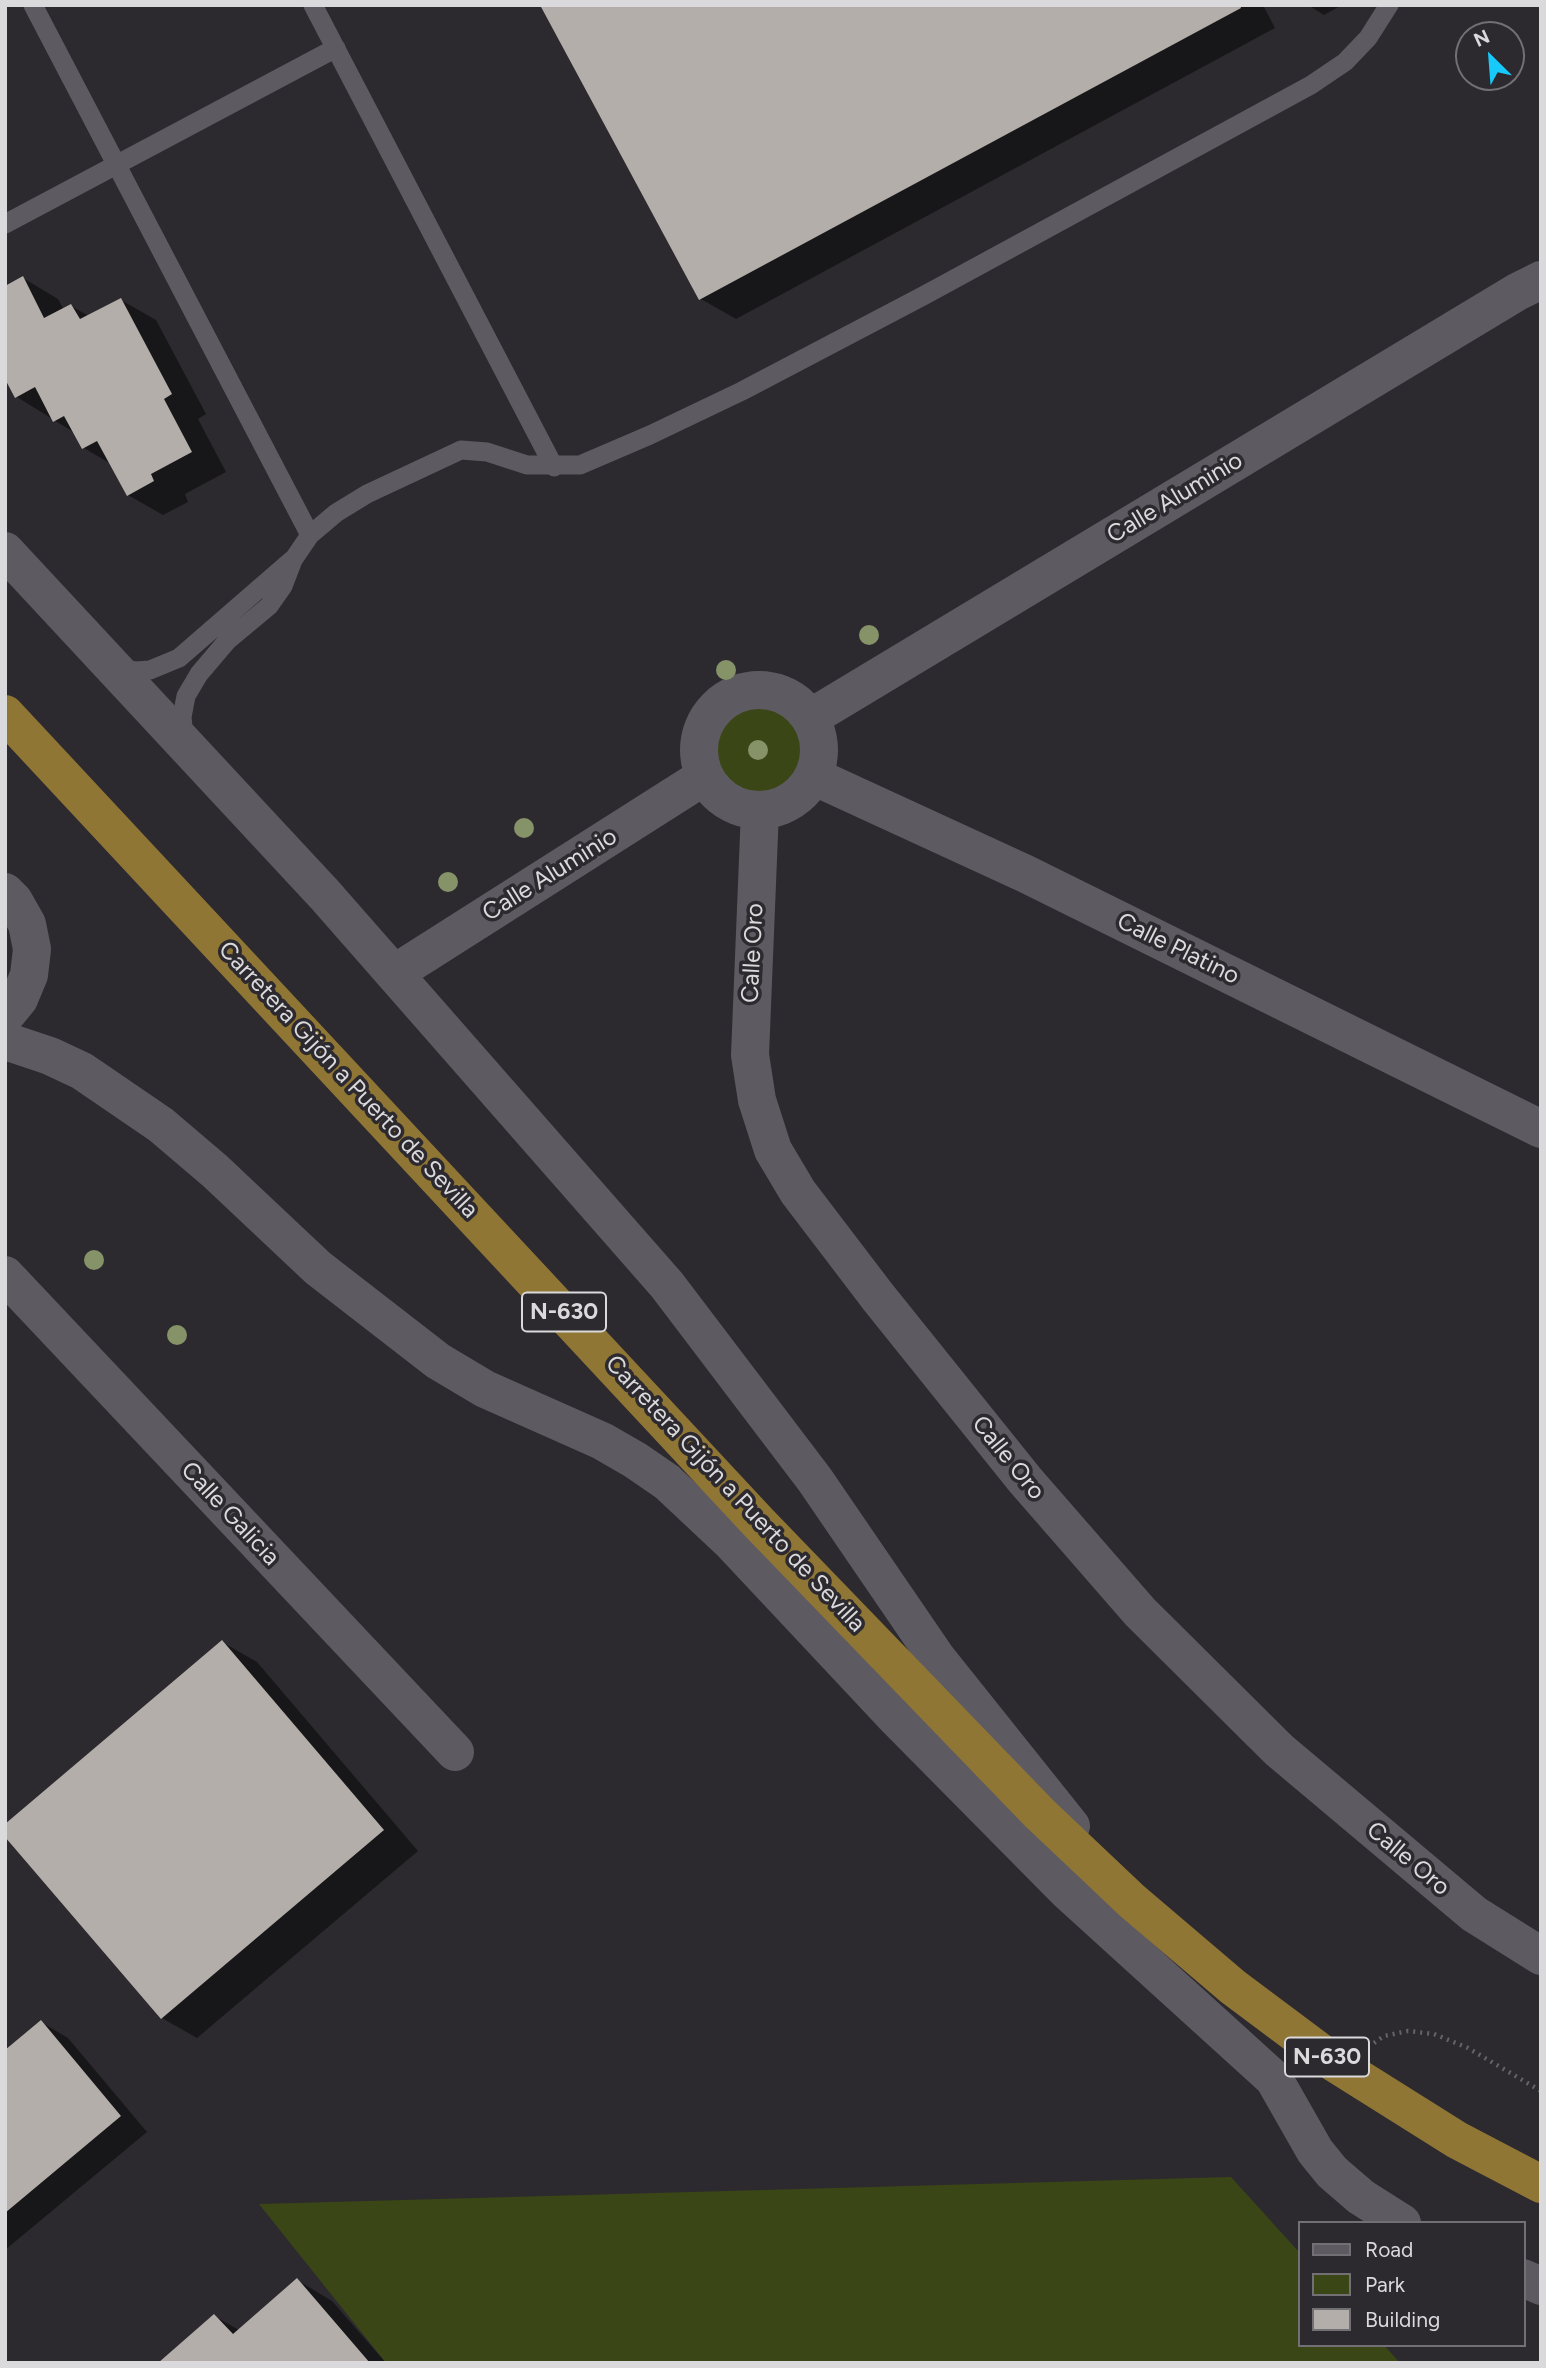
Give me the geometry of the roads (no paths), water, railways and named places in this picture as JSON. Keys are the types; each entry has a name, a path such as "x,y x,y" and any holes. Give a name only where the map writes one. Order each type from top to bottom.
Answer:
{"highway":[{"name":"Carretera Gijón a Puerto de Sevilla","path":"5,714 758,1522 1039,1813 1132,1901 1233,1987 1336,2064 1457,2140 1541,2184"}],"street":[{"name":"Calle Aluminio","path":"810,718 1541,280"},
{"path":"5,551 395,973 667,1285 815,1480 936,1657 1132,1901"},
{"path":"759,689 778,693 797,703 810,718 818,736 818,757 813,776 804,789 791,800 776,807 760,810 743,808 728,801 714,790 705,776 699,757 700,737 707,718 721,703 738,693 759,689"},
{"name":"Calle Aluminio","path":"395,973 705,776"},
{"name":"Calle Platino","path":"813,776 1026,874 1541,1129"},
{"name":"Calle Oro","path":"760,810 750,1055 757,1100 773,1150 798,1192 1016,1469 1140,1612 1279,1750 1474,1914 1541,1956"},
{"path":"5,892 14,901 27,924 32,949 29,975 19,999 5,1016"},
{"path":"5,1041 50,1056 82,1071 162,1125 318,1268 438,1361 485,1390 602,1441 667,1482 732,1543 897,1719 1067,1891 1274,2079 1315,2151 1332,2172 1361,2197 1399,2221"},
{"name":"Calle Galicia","path":"5,1275 455,1752"},
{"path":"758,1522 897,1719 1132,1901"},
{"path":"1525,2279 1541,2286"}],"lane":[{"path":"33,5 310,535"},
{"path":"313,5 554,467"},
{"path":"184,743 182,717 186,696 200,674 227,641 269,606 283,586 293,560 310,535 336,513 367,494 461,450 487,452 527,465 580,465 606,456 742,391 1311,85 1352,54 1367,38 1389,5"},
{"path":"5,224 336,48"},
{"path":"114,668 150,670 179,658 293,560"}]}
